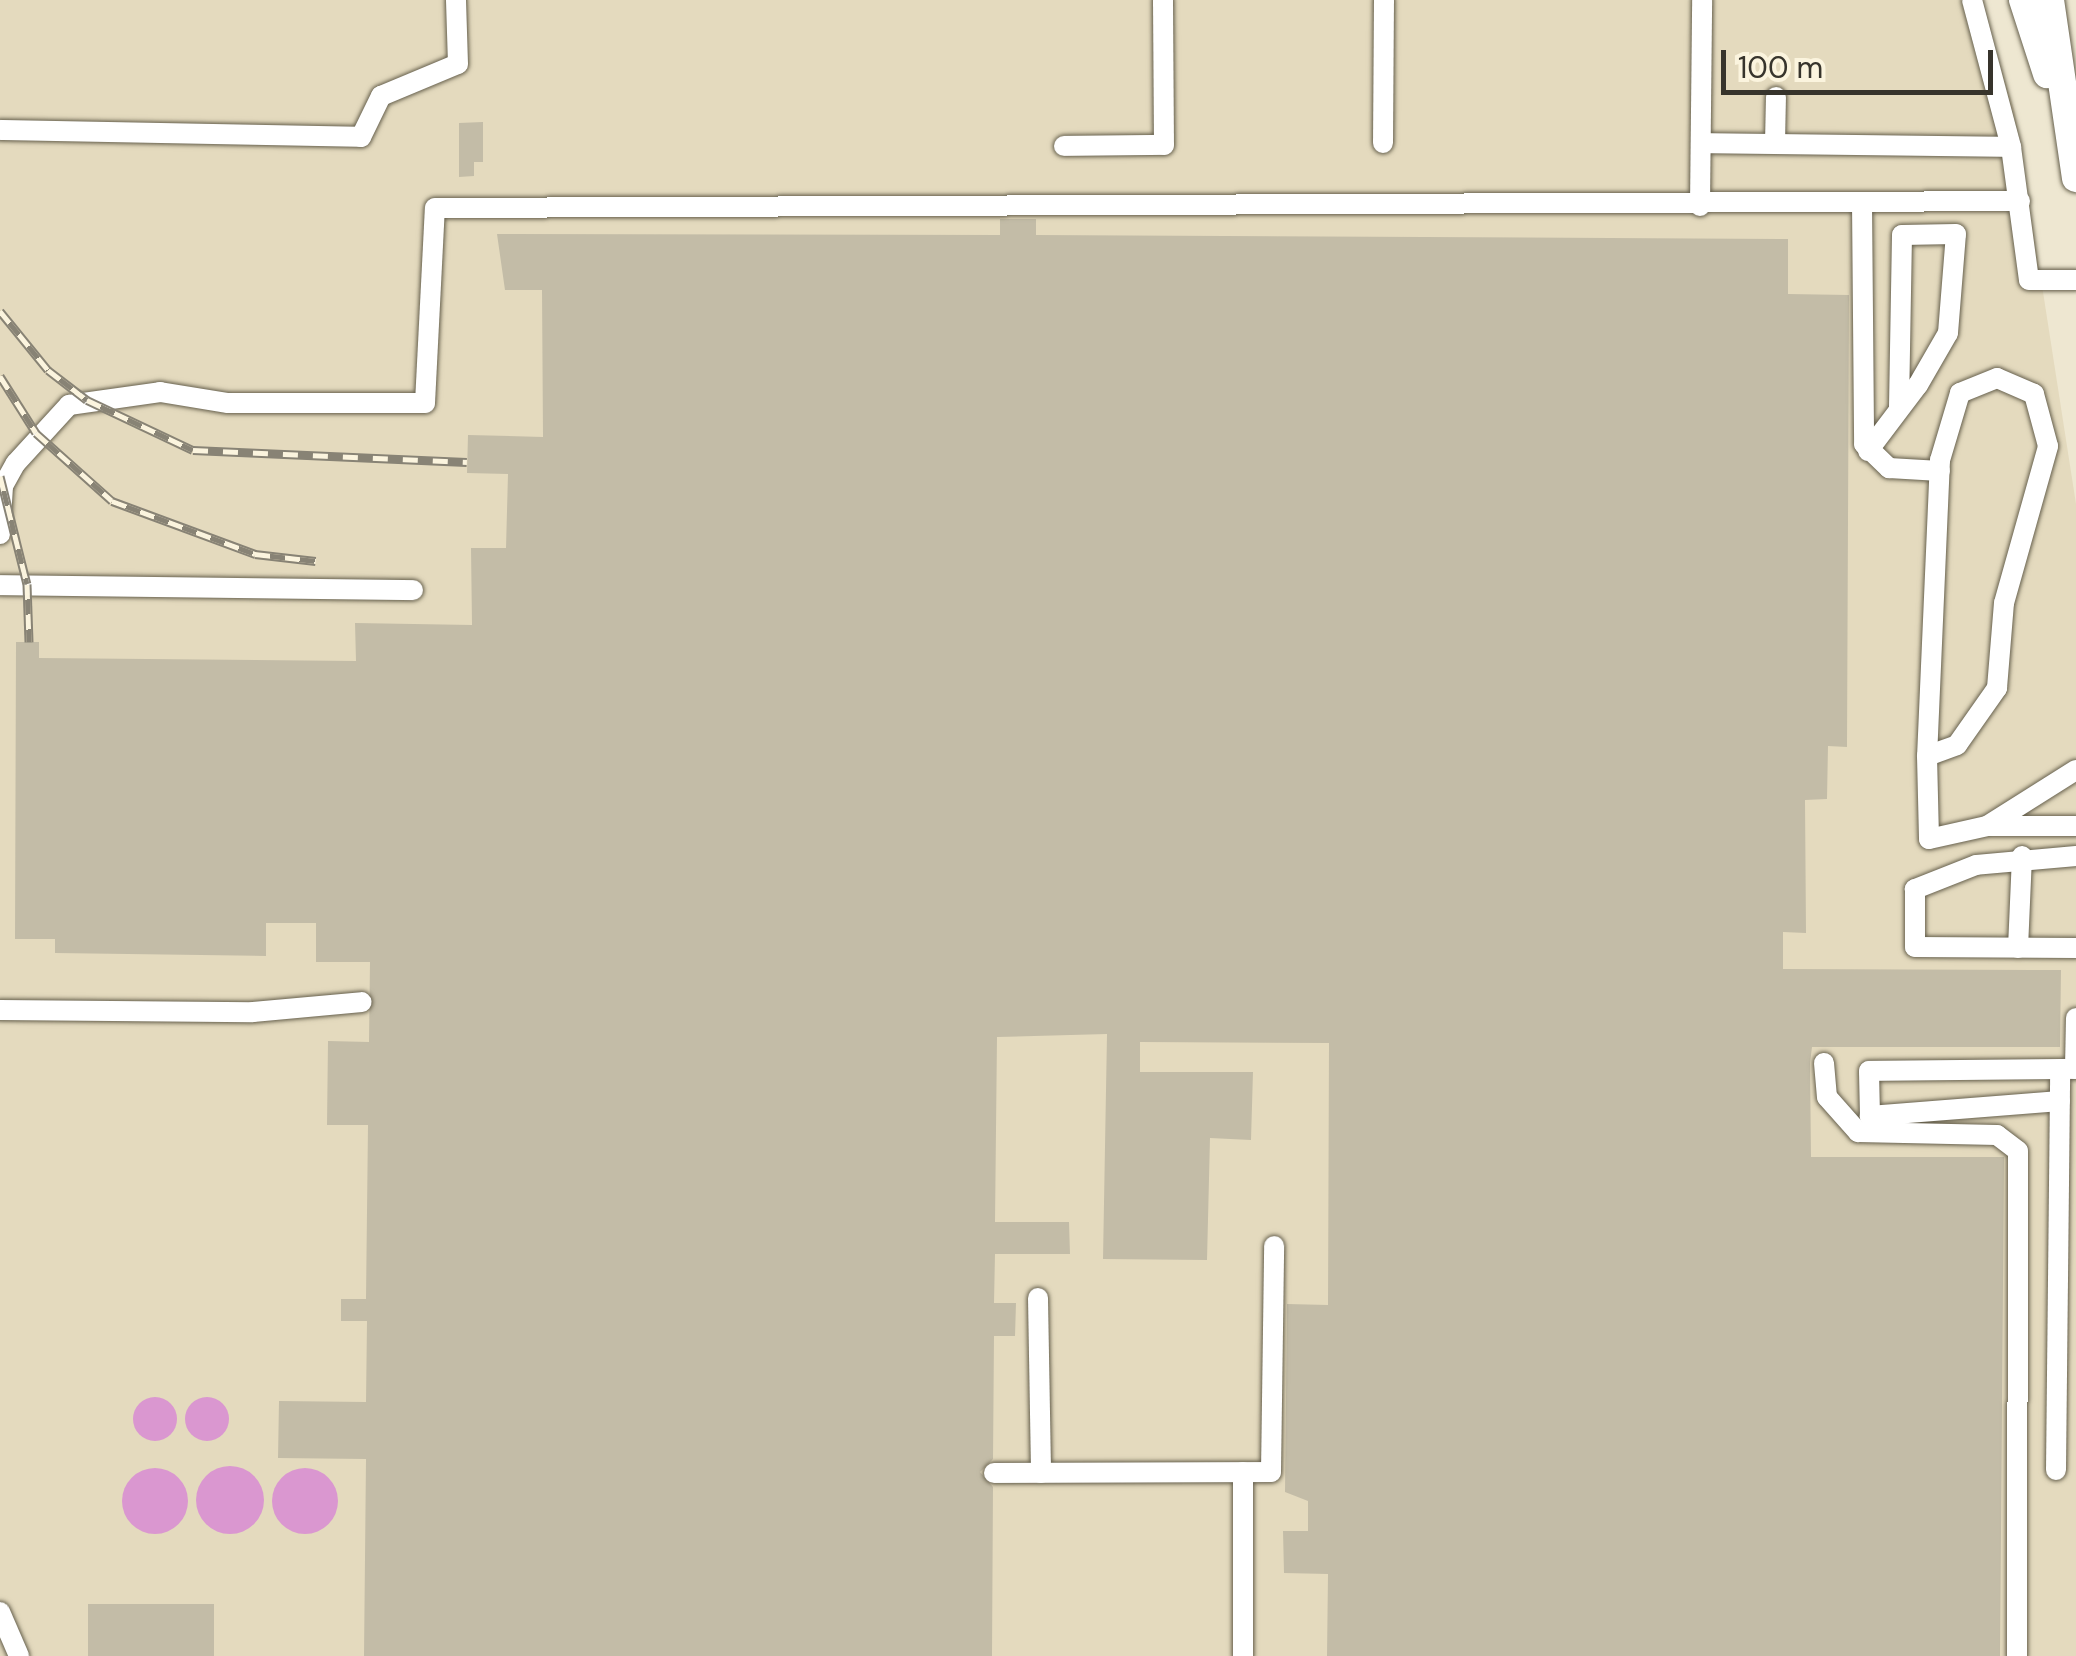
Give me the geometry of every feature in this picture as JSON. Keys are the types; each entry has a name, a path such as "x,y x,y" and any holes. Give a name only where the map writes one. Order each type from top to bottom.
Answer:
{"main road":[{"path":"2022,0 2070,144"},
{"path":"2050,0 2076,178"}],"lane":[{"path":"0,130 361,138 380,96 458,64 456,0"},
{"path":"1064,146 1164,145 1163,0"},
{"path":"1383,142 1384,0"},
{"path":"1700,206 1702,0"},
{"path":"1972,0 2011,147 2029,280 2076,280"},
{"path":"1775,143 1776,96"},
{"path":"1701,142 2011,147"},
{"path":"0,534 3,486 16,463 51,417 87,400 160,392 228,403 425,403 435,208 1700,206 2020,201"},
{"path":"1862,202 1868,451 1888,468 1940,472"},
{"path":"1868,451 1900,409 1948,333 1956,234 1902,235 1900,409"},
{"path":"1927,756 1957,744 1996,688 2004,603 2048,446 2034,394 2008,380 1970,382 1950,412 1940,472 1927,756 1930,839 1988,826 2076,826"},
{"path":"0,585 413,590"},
{"path":"1988,826 2076,770"},
{"path":"2076,856 2022,856 1915,889 1915,947 2076,948"},
{"path":"2018,948 2022,856"},
{"path":"0,1010 253,1012 362,1002"},
{"path":"2056,1470 2067,1361 2060,1101 2071,1069 2076,1018"},
{"path":"1824,1064 1827,1097 1858,1132 1997,1135 2018,1151 2017,1656"},
{"path":"2060,1101 1870,1116 1869,1071 2071,1069"},
{"path":"994,1474 1271,1472 1274,1246"},
{"path":"1038,1298 1041,1473"},
{"path":"1242,1472 1243,1656"},
{"path":"0,1612 18,1656"}],"shaded area":[{"path":"0,0 1980,0 2015,112 2076,504 2076,1656 0,1656"},
{"path":"155,1397 170,1404 177,1419 170,1434 155,1441 140,1434 133,1419 140,1404"},
{"path":"207,1397 222,1404 229,1419 222,1434 207,1441 192,1434 185,1419 192,1404"},
{"path":"230,1466 254,1476 264,1500 254,1524 230,1534 206,1524 196,1500 206,1476"},
{"path":"155,1468 179,1477 188,1501 179,1525 155,1534 131,1525 122,1501 131,1477"},
{"path":"305,1468 329,1477 338,1501 329,1525 305,1534 281,1525 272,1501 281,1477"}],"building":[{"path":"483,122 483,162 474,162 474,176 459,177 459,123"},
{"path":"1000,219 1036,219 1036,235 1788,239 1788,294 1849,295 1847,747 1828,746 1827,799 1805,800 1806,933 1783,932 1783,969 2061,970 2060,1047 1812,1047 1810,1063 1811,1157 2004,1157 2000,1656 1327,1656 1328,1574 1284,1573 1283,1531 1308,1531 1308,1501 1285,1492 1287,1304 1328,1305 1329,1043 1140,1042 1140,1072 1253,1072 1251,1140 1210,1138 1207,1260 1103,1259 1107,1034 997,1037 995,1222 1069,1222 1070,1254 995,1254 994,1303 1016,1303 1015,1336 994,1336 993,1459 980,1472 993,1487 992,1656 364,1656 366,1459 278,1458 279,1401 366,1402 367,1321 341,1321 341,1299 366,1299 368,1125 327,1125 328,1041 369,1042 370,962 316,962 316,923 266,923 266,956 55,953 55,939 15,939 16,642 39,642 39,658 356,661 355,623 472,625 471,548 506,548 508,474 467,473 468,435 543,437 542,290 505,290 497,234 1000,235"},
{"path":"88,1604 214,1604 214,1656 88,1656"}],"railway":[{"path":"0,311 48,370 87,400 193,450 467,462"},
{"path":"0,376 36,433 112,501 255,554 316,561"},
{"path":"0,476 27,584 29,642"}]}
